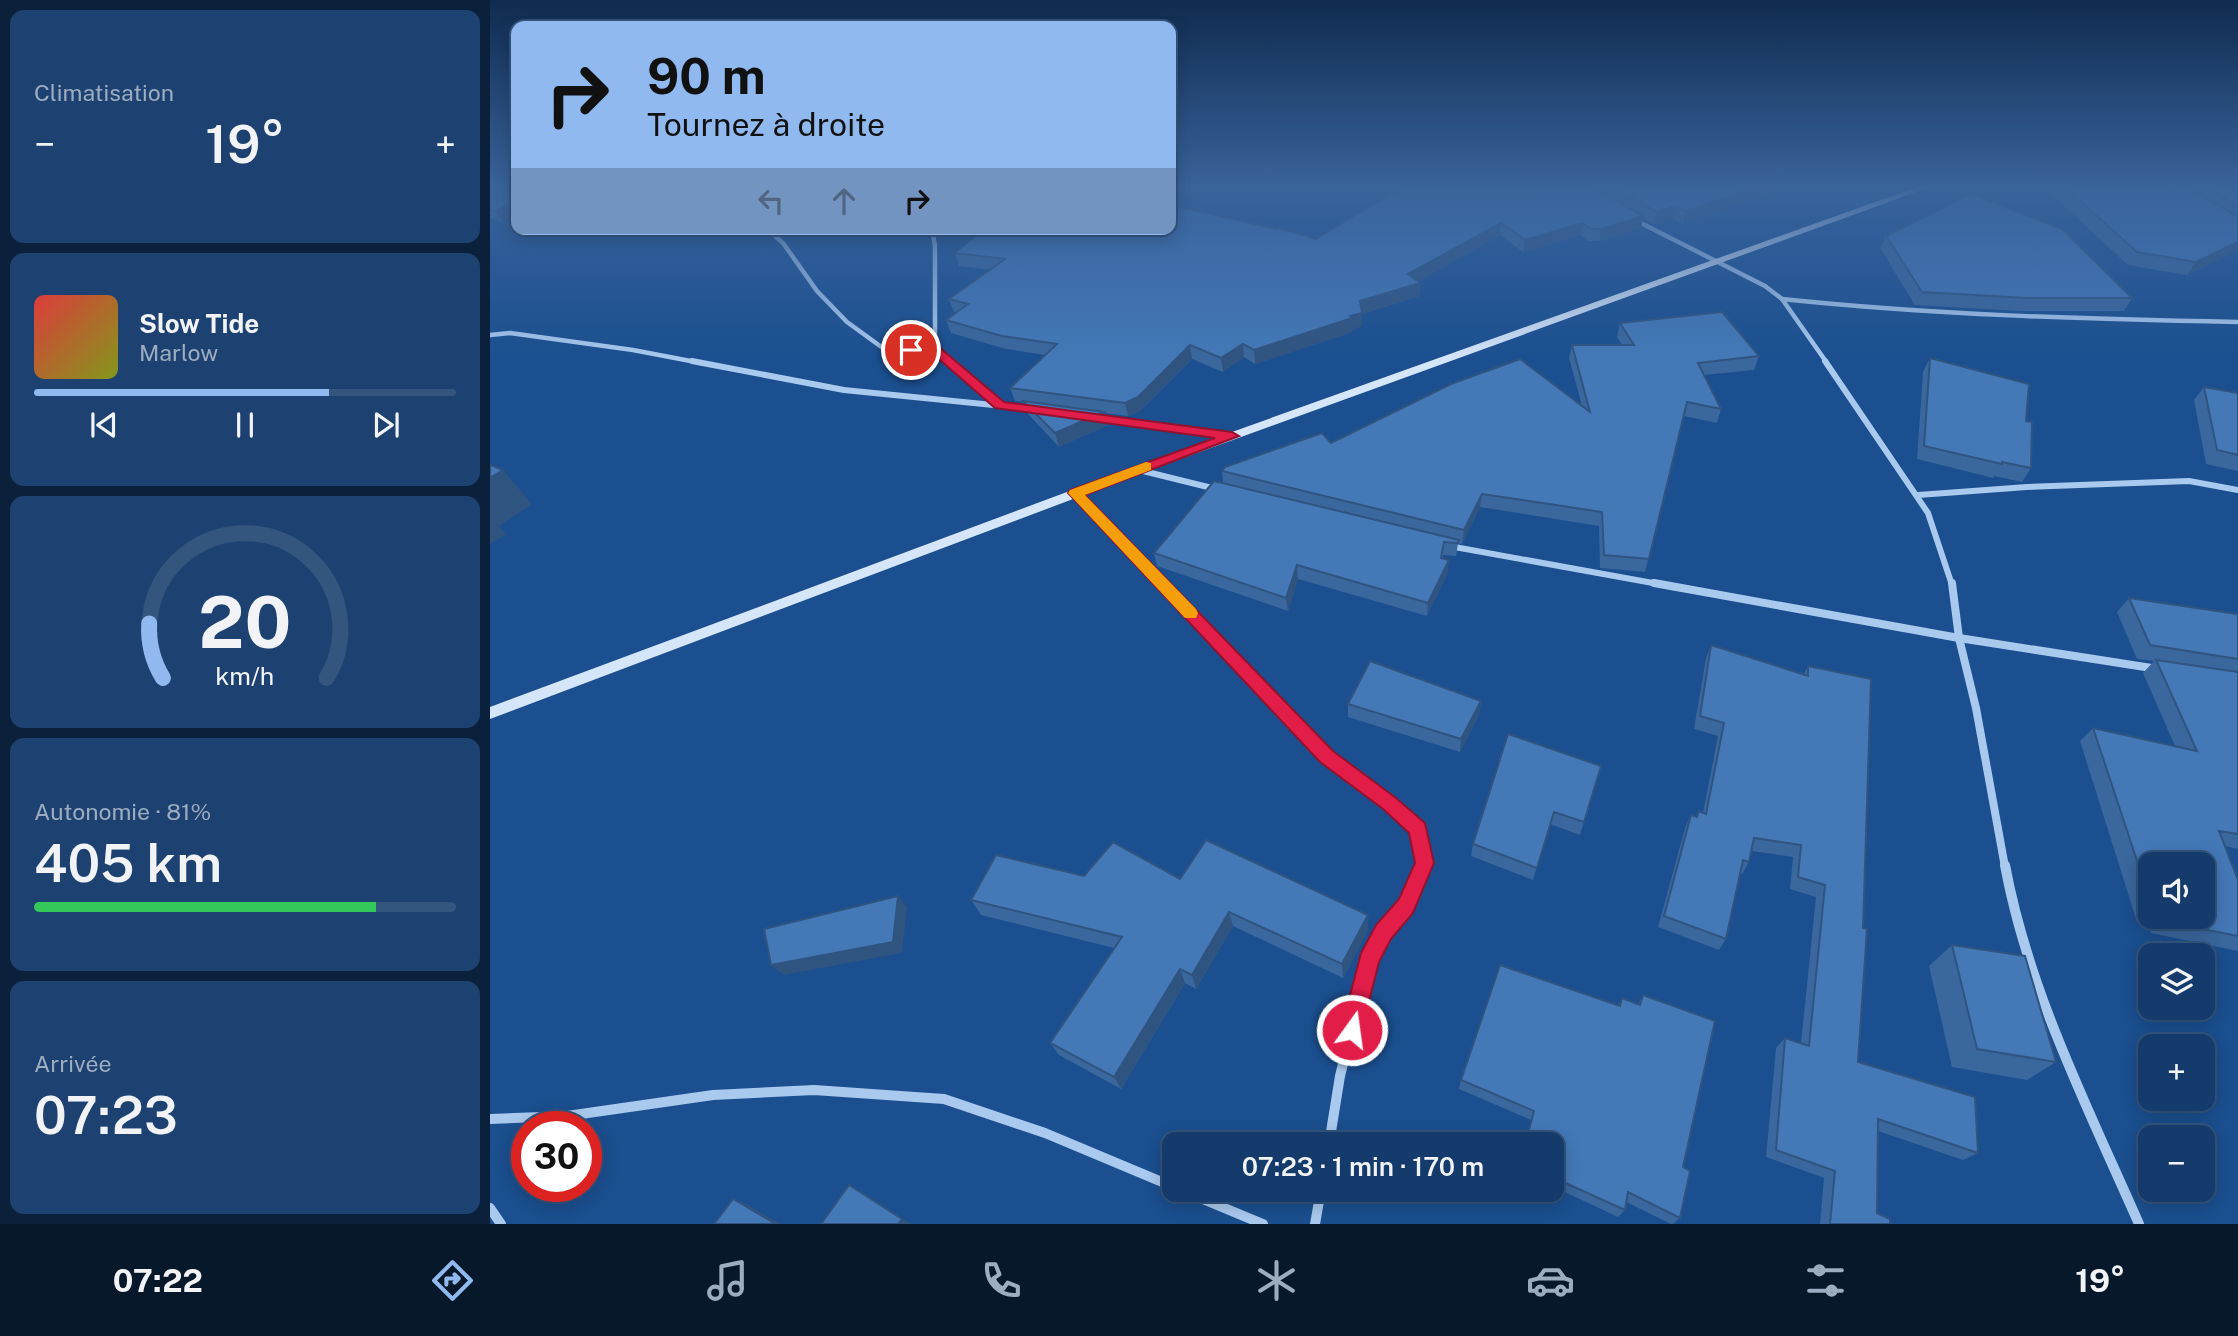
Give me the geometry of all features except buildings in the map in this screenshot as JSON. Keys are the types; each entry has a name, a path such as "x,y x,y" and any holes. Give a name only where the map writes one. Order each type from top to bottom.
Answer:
{"street":[{"path":"784,244 817,291 847,322 887,351 935,349 1000,405"},
{"path":"935,244 935,349"},
{"path":"1683,244 1765,286 1782,299 1928,513 1952,584 1959,638 1976,708 2012,903 2038,984 2067,1060 2138,1224"},
{"path":"490,713 1075,493 1771,244"},
{"path":"1782,299 1885,310 2022,318 2238,322"},
{"path":"490,335 510,333 633,350 844,390 1040,410"},
{"path":"1095,417 1232,436"},
{"path":"1138,470 1228,492"},
{"path":"1918,495 2027,487 2189,481 2238,490"},
{"path":"1075,493 1326,757 1390,804 1418,829 1424,863 1406,906 1383,932 1369,960 1340,1076 1331,1132"},
{"path":"1442,544 1959,638 2169,670"},
{"path":"490,1119 567,1116 713,1095 814,1090 944,1099 1045,1133 1162,1182"},
{"path":"1210,1202 1263,1224"},
{"path":"1315,1224 1319,1202"},
{"path":"490,1208 501,1224"}],"slow traffic":[{"path":"1146,467 1075,493 1190,613"}],"route":[{"path":"911,350 935,349 1000,405 1232,436 1075,493 1326,757 1390,804 1418,829 1424,863 1406,906 1383,932 1369,960 1352,1030"}]}
